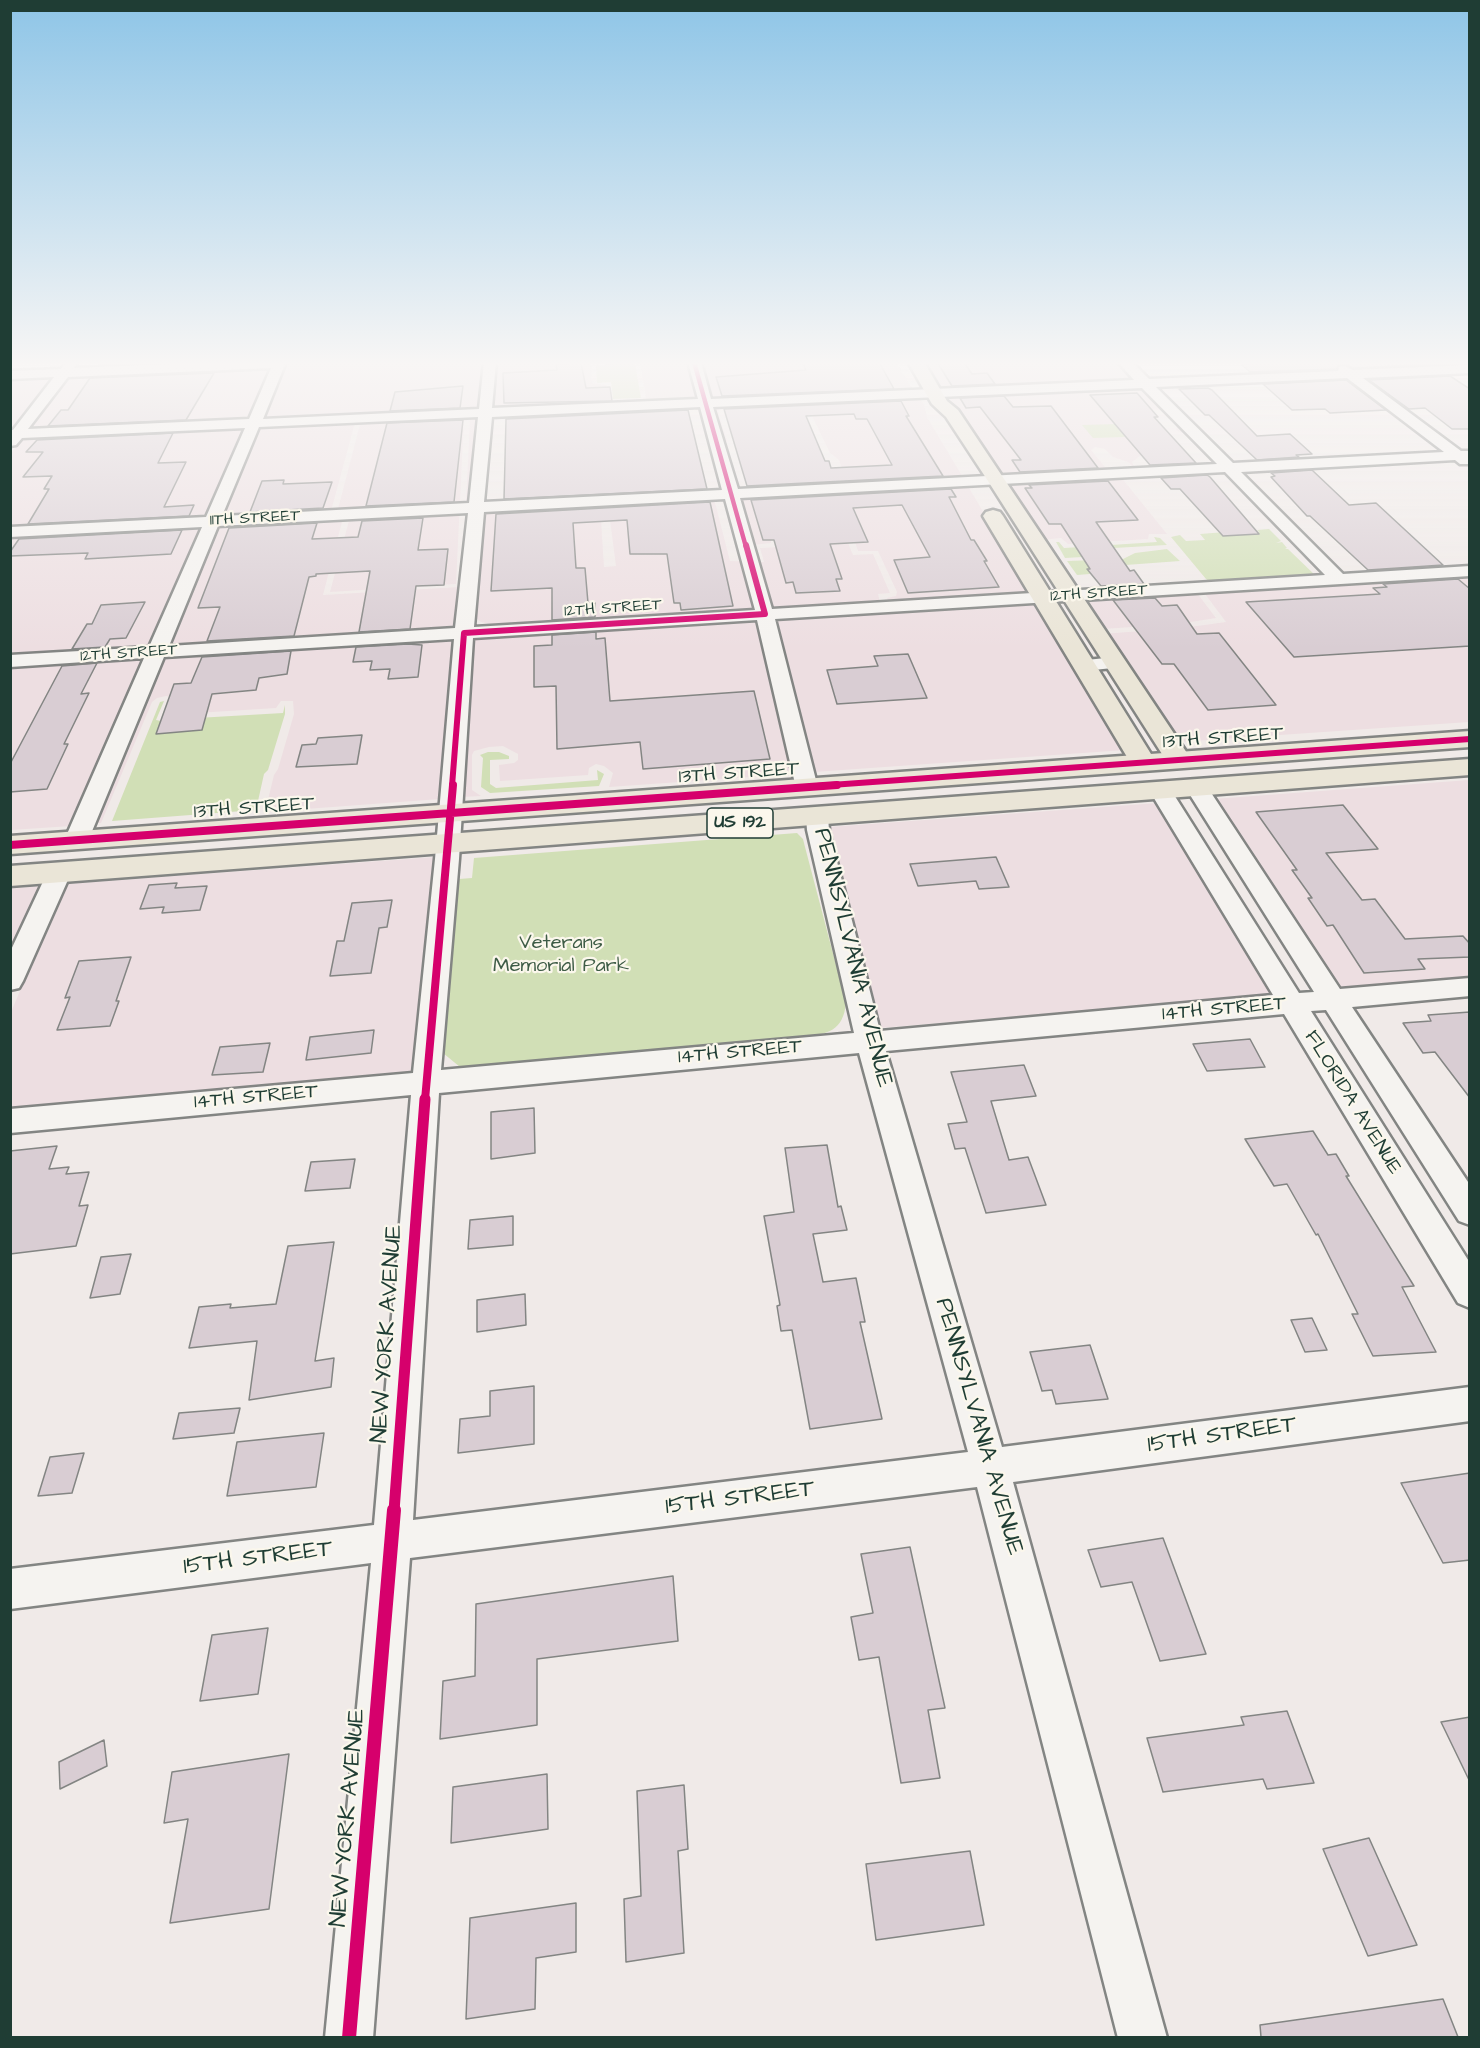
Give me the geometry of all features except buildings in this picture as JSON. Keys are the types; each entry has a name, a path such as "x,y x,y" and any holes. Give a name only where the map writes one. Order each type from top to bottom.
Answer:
{"main road":[{"path":"959,458 1143,762"},
{"path":"981,458 1178,759 1141,777 1023,787 992,803"},
{"name":"13TH STREET","path":"10,845 265,826 610,832 812,802 826,804 840,797 960,786 970,775 1470,739"},
{"path":"1160,790 1196,772 1208,769 1297,763 1303,751"},
{"path":"1358,776 1371,760 1470,753"},
{"name":"13TH STREET","path":"10,876 59,873 449,829 812,802 992,803 1470,767"},
{"path":"59,873 82,859 100,852 222,842 265,826"},
{"path":"10,862 52,855 76,841"}],"street":[{"path":"76,841 240,458"},
{"name":"NEW YORK AVENUE","path":"349,2037 392,1543 426,1082 480,458"},
{"name":"PENNSYLVANIA AVENUE","path":"722,458 765,614 869,1041 990,1467 1143,2037"},
{"path":"1219,458 1339,579"},
{"name":"11TH STREET","path":"10,532 732,495 965,468 997,481 1228,467 1466,459"},
{"name":"12TH STREET","path":"10,661 1470,571"},
{"path":"1084,665 1115,663"},
{"name":"FLORIDA AVENUE","path":"1196,787 1470,1212"},
{"name":"FLORIDA AVENUE","path":"1160,790 1470,1293"},
{"path":"10,981 59,873"},
{"name":"14TH STREET","path":"10,1120 1470,987"},
{"name":"15TH STREET","path":"10,1589 392,1543 1470,1404"}],"shaded area":[{"path":"11,458 232,458 206,518 11,528"},
{"path":"247,458 346,458 331,511 222,517"},
{"path":"351,458 462,458 456,584 330,592 352,509 338,509"},
{"path":"468,458 473,458 468,503 466,503"},
{"path":"836,458 951,458 964,479 847,484 839,460"},
{"path":"988,458 1097,458 1105,467 1115,470 1002,477"},
{"path":"1115,458 1138,458 1132,462 1134,466"},
{"path":"1121,477 1167,534 1149,534 1148,539 1068,544 1061,538 1043,540 1007,484"},
{"path":"968,486 1031,593 888,602 887,598 896,596 897,592 878,551 858,551 855,542 771,539 771,543 754,545 741,498"},
{"path":"714,501 716,506 730,561 764,562 760,548 848,543 853,555 873,554 890,593 878,594 880,602 791,608 490,624 476,618 486,510 600,504 604,567 616,566 608,505"},
{"path":"343,518 323,595 459,587 455,628 169,646 219,525"},
{"path":"202,526 149,647 11,656 11,536"},
{"path":"1469,578 1469,722 1178,742 1101,634 1226,622 1205,594"},
{"path":"1197,593 1216,618 1178,624 1102,629 1083,600"},
{"path":"1037,603 1125,750 814,772 775,619"},
{"path":"757,620 793,774 609,787 613,773 604,766 596,764 589,768 588,775 500,781 499,765 514,763 518,760 518,754 503,746 474,751 472,790 481,796 462,797 473,638"},
{"path":"454,639 440,799 265,812 274,775 278,769 294,714 293,701 281,701 276,708 196,713 166,696 152,702 101,823 95,823 164,657"},
{"path":"144,658 71,826 11,830 11,667"},
{"path":"1469,780 1469,976 1338,988 1213,799"},
{"path":"1158,803 1272,995 880,1028 829,827"},
{"path":"435,857 413,1071 11,1108 11,1012 66,884"},
{"path":"40,886 11,952 11,889"}],"green space":[{"path":"1269,529 1281,541 1276,543 1282,542 1287,548 1285,549 1288,549 1317,577 1212,583 1206,579 1171,537 1180,535 1186,541 1205,540 1200,534 1225,532 1230,536"},
{"path":"1154,537 1160,538 1167,545 1079,550 1083,557 1065,558 1056,542 1064,548 1157,542"},
{"path":"1167,549 1180,561 1088,569 1090,574 1077,575 1067,561 1123,559 1135,553"},
{"path":"164,701 156,720 161,721 156,734 202,730 204,723 196,724 197,718 283,713 285,705 285,714 268,770 264,774 256,810 112,821 160,702"},
{"path":"499,752 509,756 509,759 490,760 490,784 496,788 598,780 597,770 604,774 599,786 490,793 481,787 483,758 480,755"},
{"name":"Veterans Memorial Park","path":"797,833 803,839 846,1003 842,1020 833,1029 803,1037 476,1068 460,1067 443,1053 459,879 472,878 474,858"}],"cycle path":[{"path":"349,2038 392,1543 426,1082 447,859 464,633 765,614 721,458"},
{"path":"10,845 1470,739"}]}
